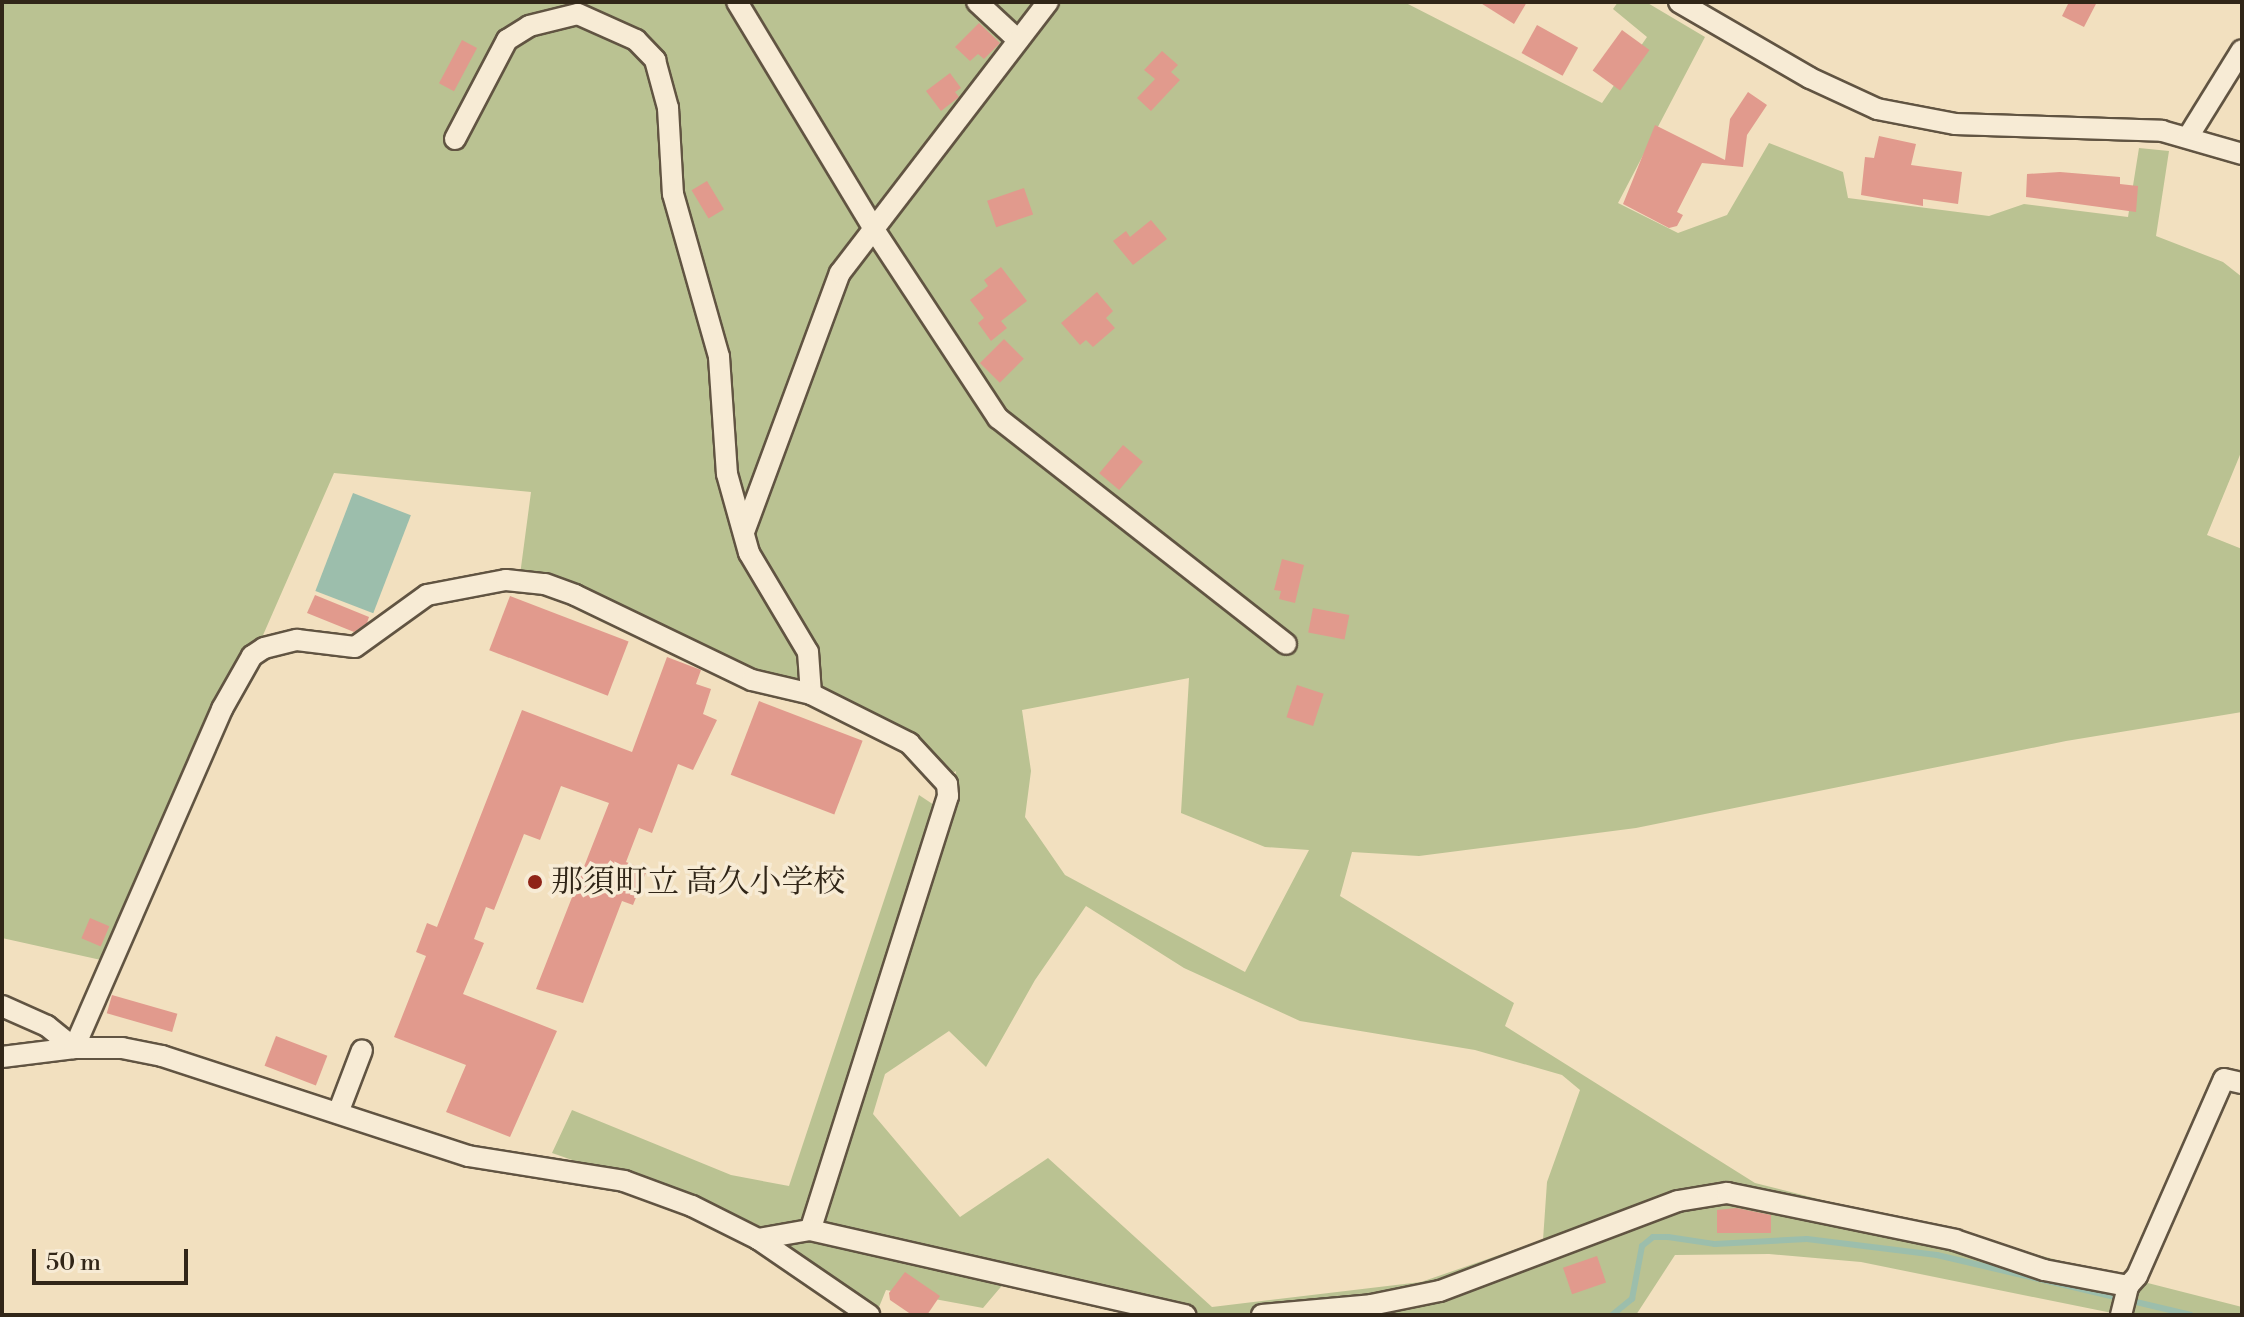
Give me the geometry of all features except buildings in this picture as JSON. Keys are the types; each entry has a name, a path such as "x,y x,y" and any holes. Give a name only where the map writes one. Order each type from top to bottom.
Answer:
{"street":[{"path":"737,2 875,231 1010,431 1286,644"},
{"path":"977,2 1018,40"},
{"path":"744,532 832,288 1048,2"},
{"path":"1679,2 1810,78 1877,109 1955,124 2116,128 2188,137 2242,154"},
{"path":"455,139 507,40 529,26 583,8 636,40 655,60 664,83 673,194 712,322 727,474 749,553 808,652 811,694"},
{"path":"2188,137 2242,50"},
{"path":"74,1048 222,709 252,656 264,648 297,640 355,647 427,595 506,580 545,584 575,595 752,680 811,694 922,753 947,784 948,796 810,1230"},
{"path":"2,1006 47,1026 74,1048"},
{"path":"2,1057 74,1048 122,1048 162,1056 468,1156 624,1181 692,1206 758,1239 869,1315"},
{"path":"338,1113 362,1050"},
{"path":"1262,1315 1371,1305 1440,1291 1678,1201 1727,1193 1955,1240 2124,1301 2224,1079 2242,1083"},
{"path":"758,1239 810,1230 1185,1315"}],"shaded area":[{"path":"2,2 1404,2 1602,103 1647,37 1613,9 1618,2 1646,2 1705,37 1618,203 1678,233 1727,215 1769,143 1843,172 1848,198 1989,216 2024,204 2128,217 2139,148 2169,151 2156,236 2223,262 2242,277 2242,450 2207,535 2242,549 2242,712 2066,741 1636,828 1419,856 1352,852 1340,896 1514,1003 1505,1026 1755,1183 2242,1307 2242,1315 2122,1315 1861,1262 1769,1254 1675,1255 1636,1315 1149,1315 1090,1306 1005,1282 983,1308 886,1290 877,1312 754,1223 552,1153 572,1110 731,1175 789,1186 919,795 949,815 956,771 938,783 912,752 520,575 531,492 334,473 119,964 2,938","holes":["1189,678 1181,813 1265,847 1309,850 1245,972 1065,875 1025,817 1031,771 1022,710","1086,906 1184,968 1300,1021 1475,1050 1562,1075 1580,1090 1547,1182 1543,1240 1421,1282 1212,1307 1048,1158 960,1217 873,1114 885,1074 949,1031 986,1067 1035,980"]},
{"path":"353,493 411,515 373,613 315,591"}],"waterway":[{"path":"1612,1315 1632,1299 1642,1246 1653,1237 1715,1244 1807,1239 1937,1255 2191,1315"}],"place":[{"name":"那須町立 高久小学校","path":"535,882"}]}
